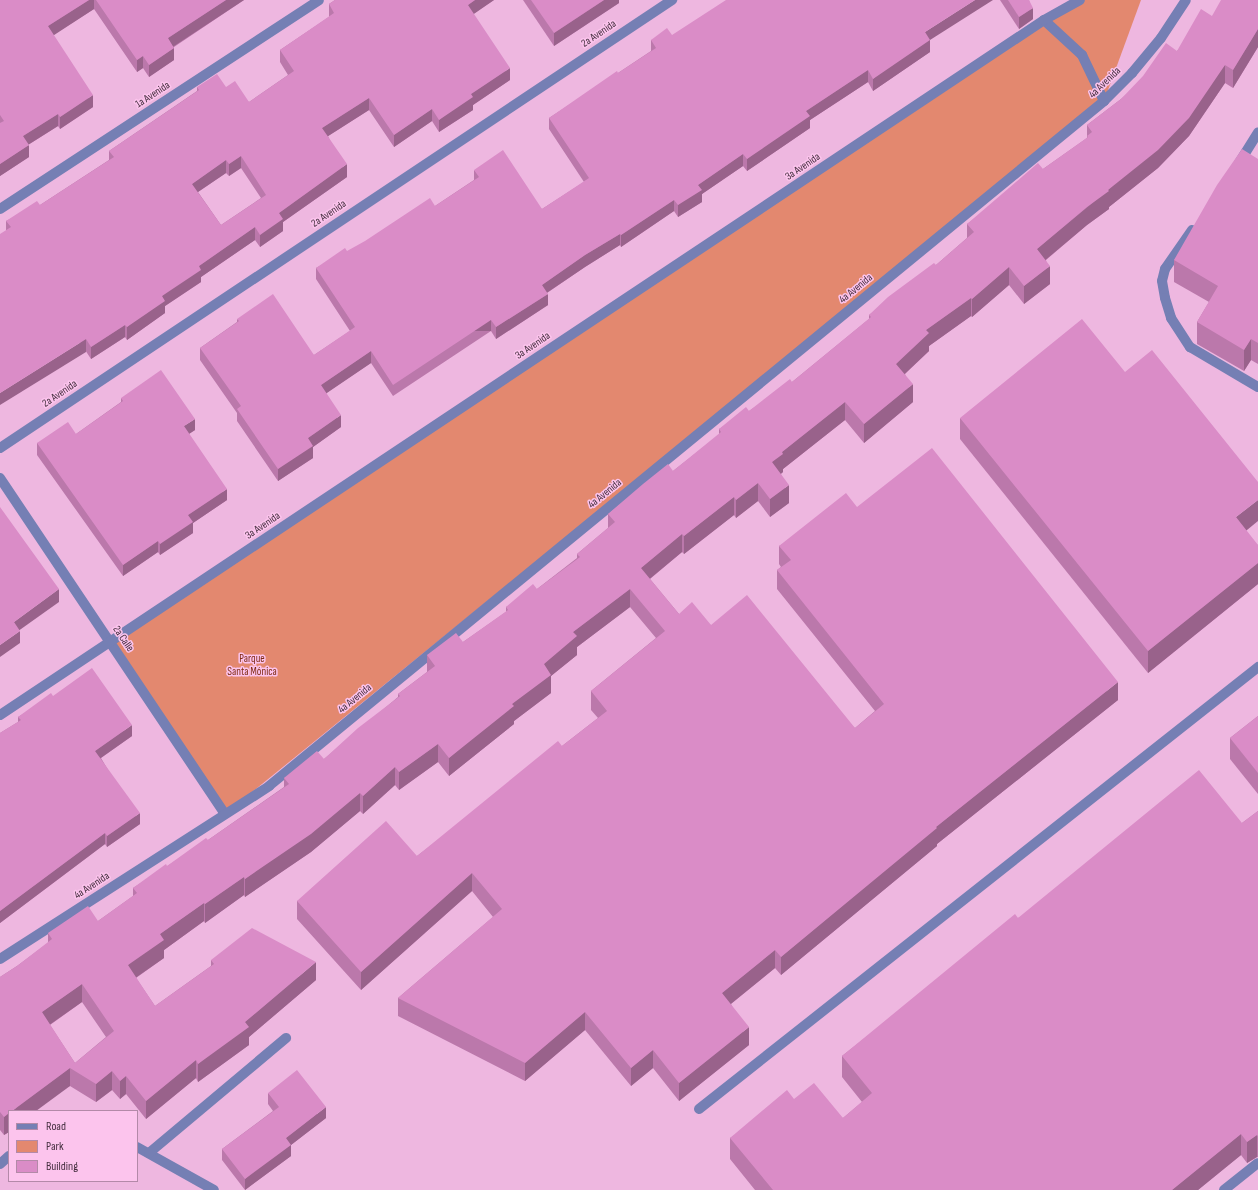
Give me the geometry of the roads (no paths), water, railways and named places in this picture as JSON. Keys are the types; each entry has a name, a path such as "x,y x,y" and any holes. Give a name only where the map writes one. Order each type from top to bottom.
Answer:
{"street":[{"name":"1a Avenida","path":"0,209 318,0"},
{"name":"2a Avenida","path":"0,448 672,0"},
{"name":"3a Avenida","path":"0,715 1044,20 1080,0"},
{"name":"4a Avenida","path":"0,959 268,786 1104,101 1132,73 1161,38 1186,0"},
{"path":"1044,20 1082,55 1104,101"},
{"path":"1232,173 1254,150 1258,133"},
{"path":"1196,224 1165,269 1162,281 1164,298 1171,318 1190,347 1258,387"},
{"name":"2a Calle","path":"0,478 225,814"},
{"path":"699,1109 1258,666"},
{"path":"149,1153 286,1038"},
{"path":"138,1148 214,1190"},
{"path":"0,1164 8,1157"},
{"path":"1224,1190 1258,1163"}],"park label":[{"name":"Parque Santa Mónica","path":"252,666"}]}
